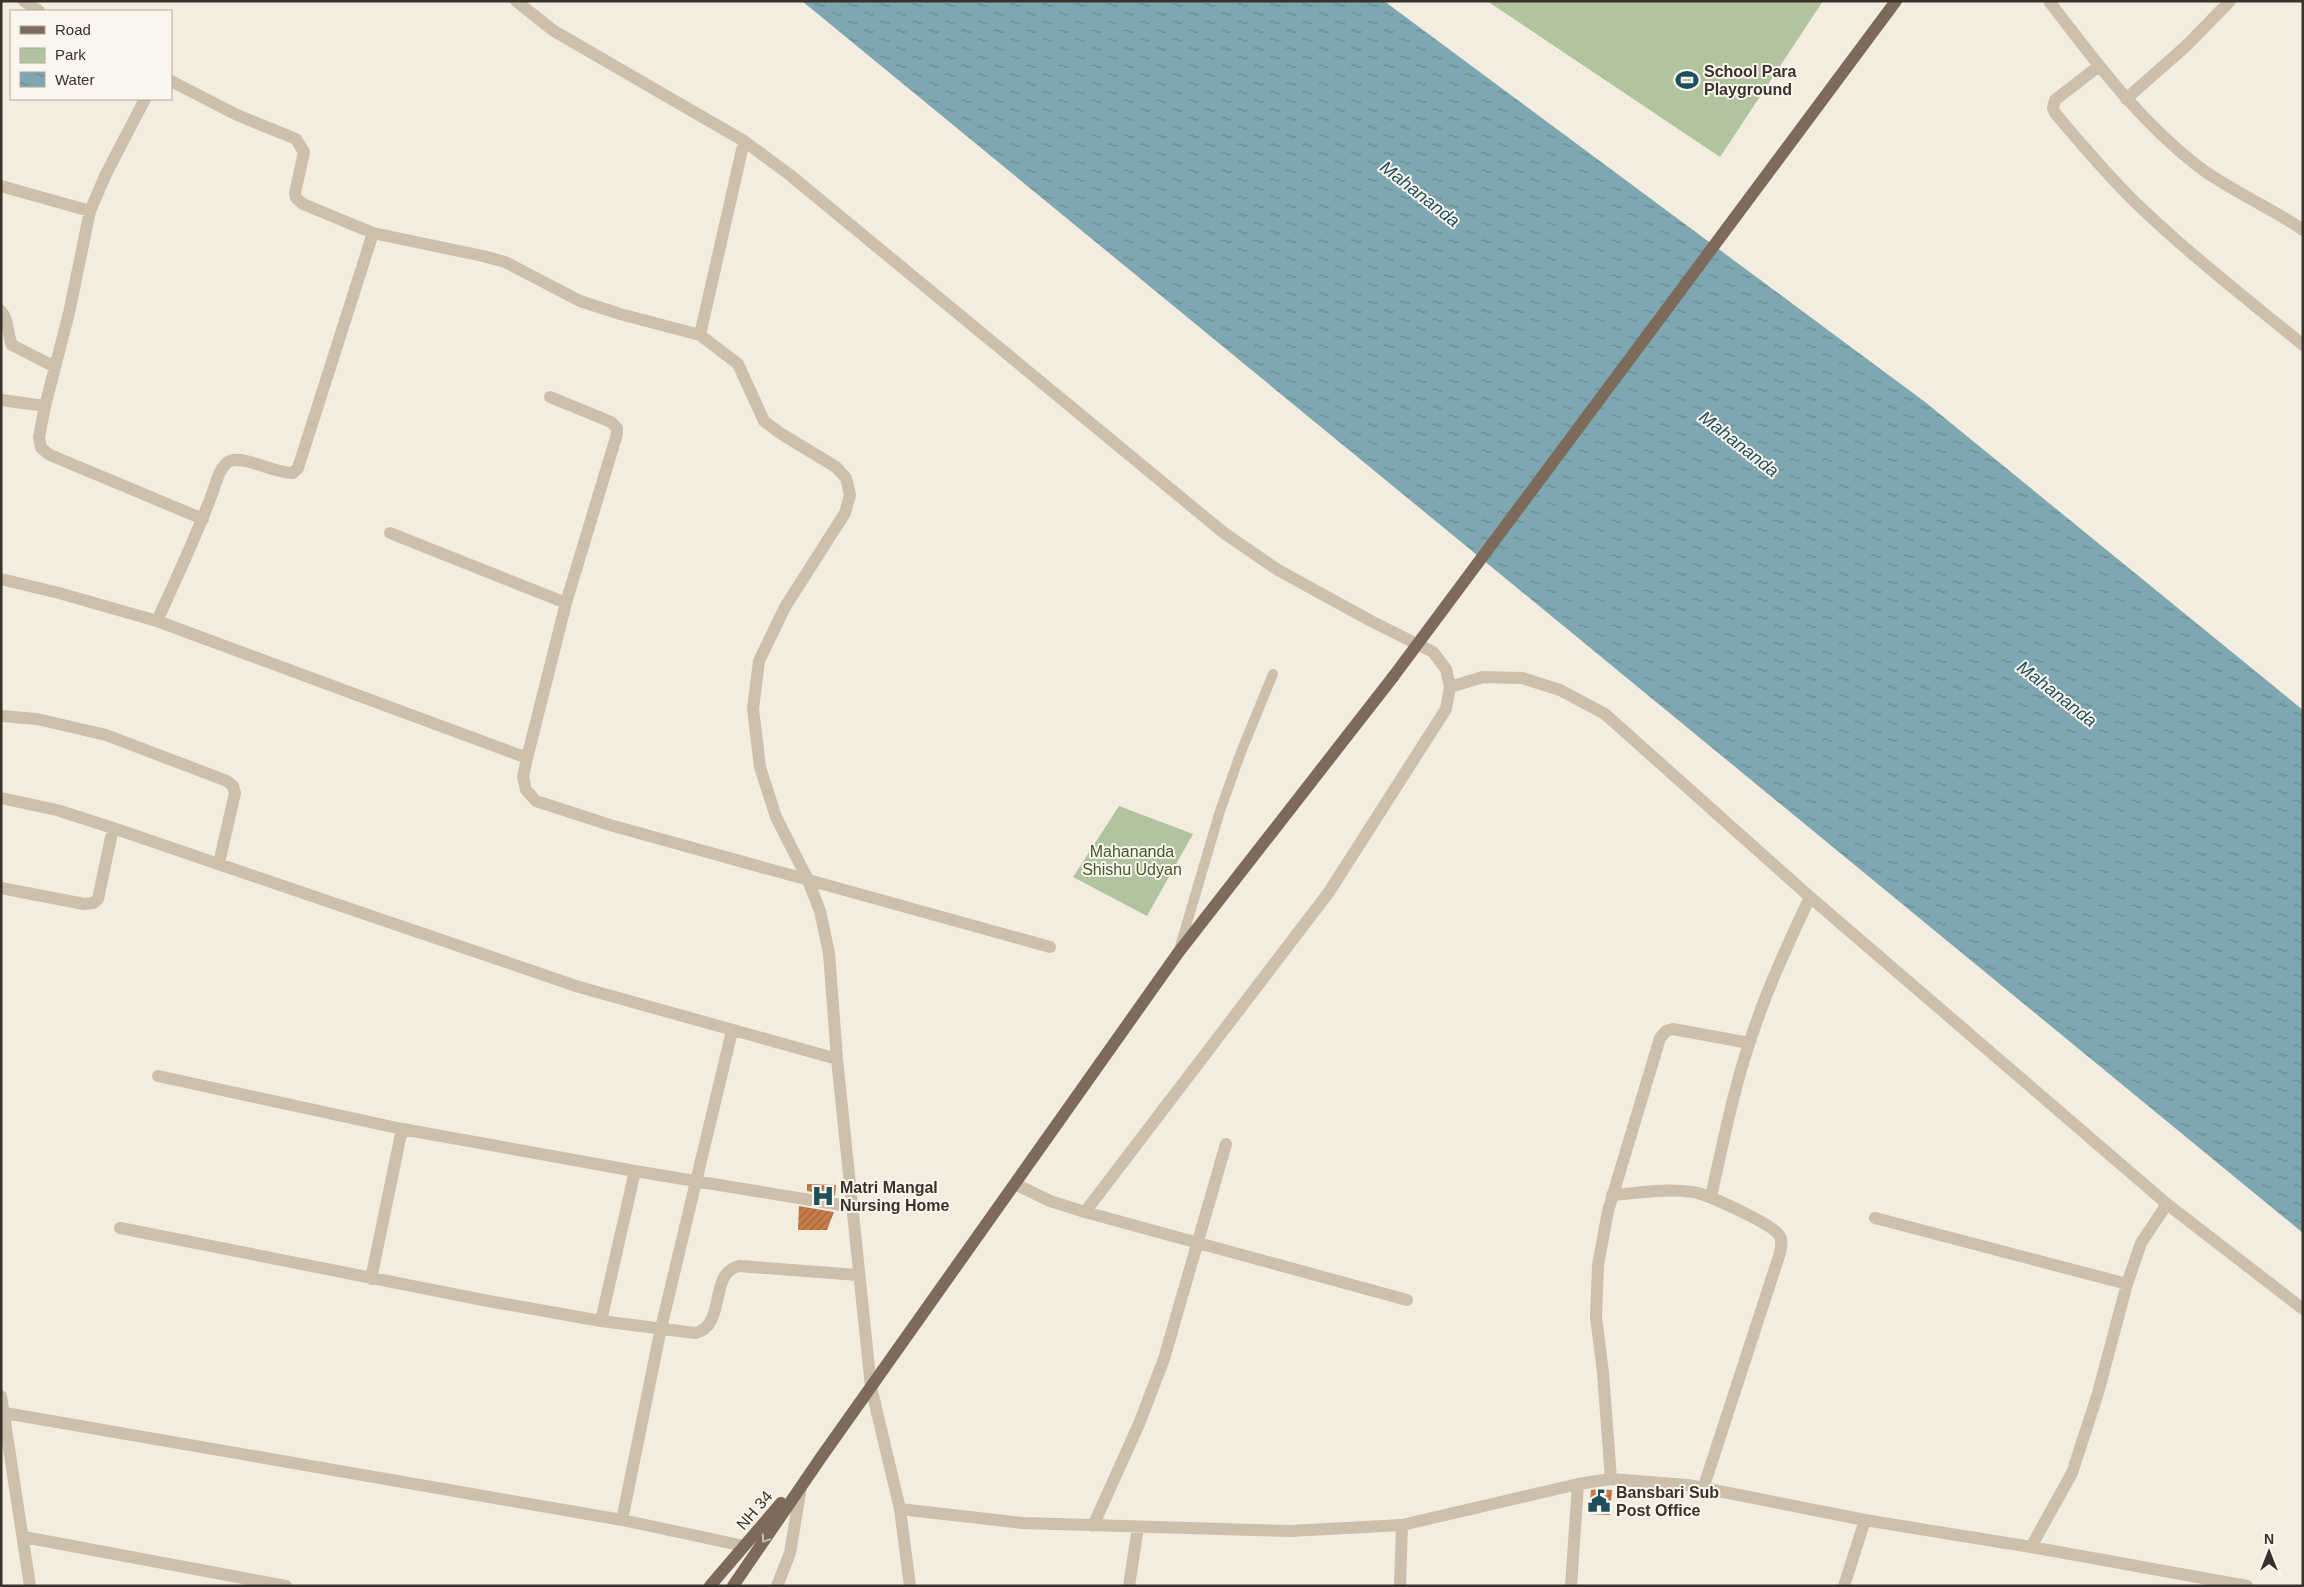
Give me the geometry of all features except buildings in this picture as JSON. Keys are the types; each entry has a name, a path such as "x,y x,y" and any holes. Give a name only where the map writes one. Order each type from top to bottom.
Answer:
{"main road":[{"path":"733,1586 822,1456 1178,953 1393,677 1896,1"},
{"name":"NH 34","path":"710,1586 822,1456"}],"street":[{"path":"24,1 38,10"},
{"path":"516,1 554,31 744,140 790,175 1224,533 1278,570 1370,621 1433,652 1446,669 1450,687 1446,709 1329,892 1085,1212"},
{"path":"2049,1 2126,99 2164,137 2200,168 2303,230"},
{"path":"2126,99 2186,46 2230,1"},
{"path":"2100,66 2055,100 2055,113 2087,151 2137,203 2193,254 2303,345"},
{"path":"172,82 237,115 296,139 304,152 295,187 296,198 299,202 373,233 498,260 520,269 580,301 620,314 700,335 738,364 764,421 836,467 846,478 850,495 845,513 785,606 759,661 753,709 760,767 770,800 776,817 808,880 820,911 829,953 858,1275 871,1387 900,1509 910,1586"},
{"path":"144,100 106,174 90,211 69,313 45,406 40,437 42,448 50,455 203,519"},
{"path":"700,335 744,140"},
{"path":"1,186 90,211"},
{"path":"157,621 203,519 222,468 230,461 243,461 286,473 293,473 298,468 373,233"},
{"path":"1,310 7,321 8,335 12,345 55,367"},
{"path":"550,397 611,422 617,428 566,603 527,758 523,777 526,790 536,801 610,826 1050,947"},
{"path":"1,400 45,406"},
{"path":"390,533 566,603"},
{"path":"1,579 59,593 157,621 527,758"},
{"path":"1450,687 1483,677 1522,678 1560,690 1606,714 1810,896 2167,1204 2303,1309"},
{"path":"1,716 37,719 106,735 227,781 233,786 235,793 219,863"},
{"path":"1,798 57,810 113,828 579,987 838,1059"},
{"path":"1,888 84,904 93,903 98,899 113,828"},
{"path":"1711,1196 1732,1104 1749,1043 1770,986 1810,896"},
{"path":"1611,1479 1603,1373 1596,1317 1598,1265 1612,1195 1660,1038 1666,1031 1673,1029 1749,1043"},
{"path":"622,1520 661,1328 732,1031"},
{"path":"158,1076 402,1129 635,1171 853,1207"},
{"path":"371,1279 402,1129"},
{"path":"1094,1526 1140,1424 1164,1359 1226,1144"},
{"path":"601,1321 635,1171"},
{"path":"1015,1184 1050,1201 1085,1212 1197,1241 1407,1300"},
{"path":"1612,1195 1678,1190 1711,1196 1769,1227 1779,1234 1782,1242 1703,1489"},
{"path":"2031,1547 2072,1473 2098,1393 2127,1284 2141,1244 2167,1204"},
{"path":"1875,1218 2127,1284"},
{"path":"120,1228 371,1279 601,1321 695,1333 704,1331 710,1325 725,1275 731,1268 739,1266 858,1275"},
{"path":"1,1396 30,1586"},
{"path":"5,1413 622,1520 744,1546"},
{"path":"900,1509 1023,1523 1290,1531 1402,1525 1578,1484 1611,1479 1703,1489 1865,1520 2031,1547 2247,1586"},
{"path":"1572,1586 1578,1484"},
{"path":"777,1586 790,1553 801,1487"},
{"path":"1844,1586 1865,1520"},
{"path":"1400,1586 1402,1525"},
{"path":"1129,1586 1138,1527"},
{"path":"24,1537 286,1586"}],"lane":[{"path":"1178,953 1223,802 1273,674"}],"green space":[{"name":"School Para Playground","path":"1487,1 1823,1 1720,157"},
{"name":"Mahananda Shishu Udyan","path":"1119,806 1193,834 1147,916 1073,877"}],"water":[{"name":"Mahananda","path":"802,1 1384,1 1925,402 2303,710 2303,1233"}],"place":[{"name":"School Para Playground","path":"1687,80"},
{"name":"Matri Mangal Nursing Home","path":"823,1196"},
{"name":"Bansbari Sub Post Office","path":"1599,1501"}]}
